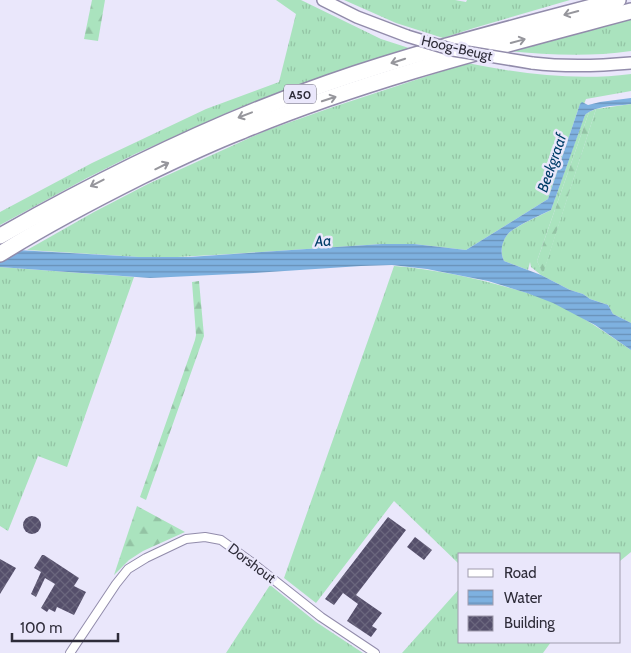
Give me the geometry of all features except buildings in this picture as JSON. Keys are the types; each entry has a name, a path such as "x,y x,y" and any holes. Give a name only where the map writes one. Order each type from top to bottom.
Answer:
{"highway":[{"name":"A50","path":"0,236 120,171 191,137 269,105 329,83 419,54 618,0"},
{"name":"A50","path":"0,254 79,208 186,155 296,110 445,62 631,11"}],"street":[{"name":"Hoog-Beugt","path":"323,0 357,17 407,36 453,50 553,66 598,66 631,63"},
{"name":"Dorshout","path":"70,653 128,569 146,558 186,539 205,537 220,540 250,560 321,617 375,653"}],"green space":[{"path":"92,0 105,0 98,41 84,39"},
{"path":"276,0 301,0 381,39 412,49 317,79 238,108 135,154 0,225 0,212 92,163 206,109 279,82 296,14"},
{"path":"344,0 455,0 466,2 467,0 570,0 443,38 396,23"},
{"path":"631,15 631,51 570,55 508,51"},
{"path":"467,63 549,75 590,77 631,74 631,91 586,99 584,104 580,104 548,199 466,250 414,244 382,244 160,258 27,250 148,184 265,131"},
{"path":"631,104 631,323 613,314 608,305 590,299 541,275 531,267 530,262 528,270 504,261 502,244 510,232 551,210 585,115 589,112 537,261 543,273 596,109"},
{"path":"596,109 543,274 537,261 589,112"},
{"path":"394,266 438,271 466,277 542,298 583,318 631,350 631,552 621,560 621,553 458,553 458,563 394,501 316,603 284,578"},
{"path":"0,267 134,277 67,467 38,456 8,531 0,526"},
{"path":"199,281 204,336 146,500 140,497 195,340 192,282"},
{"path":"137,506 185,532 143,551 129,560 114,575"},
{"path":"270,585 316,622 363,653 226,653"},
{"path":"458,590 458,643 550,643 543,653 402,653"}],"water":[{"path":"631,98 631,104 595,109 585,115 551,210 510,232 503,241 502,251 504,261 541,275 590,299 608,305 613,314 631,323 631,350 595,325 553,303 488,281 427,269 392,265 361,266 150,278 0,267 0,249 139,257 189,257 382,244 414,244 466,250 548,199 582,102 588,105"}],"water label":[{"name":"Beekgraaf","path":"552,163"},
{"name":"Aa","path":"323,241"}]}
